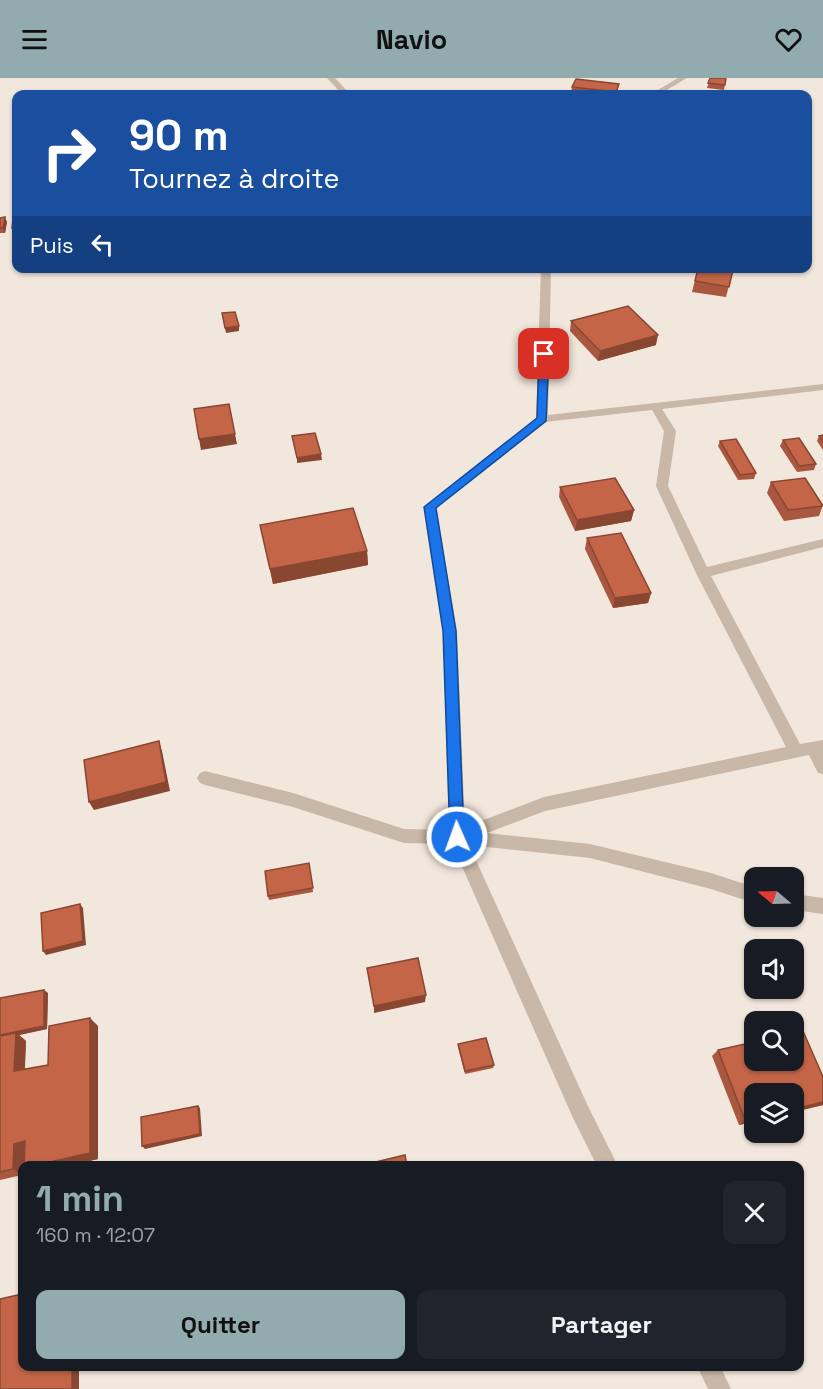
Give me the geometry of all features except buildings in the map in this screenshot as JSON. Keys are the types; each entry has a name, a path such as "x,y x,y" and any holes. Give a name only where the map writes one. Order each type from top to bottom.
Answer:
{"street":[{"path":"331,78 342,90"},
{"path":"662,90 683,78"},
{"path":"542,419 546,273"},
{"path":"606,1161 457,837 450,631 430,507 542,419 823,387"},
{"path":"655,406 670,431 662,486 703,573 796,751"},
{"path":"703,573 823,543"},
{"path":"457,837 544,804 796,751 818,747 823,768"},
{"path":"205,778 293,800 404,837 457,837 590,851 744,891"},
{"path":"804,903 823,906"},
{"path":"711,1371 720,1389"}],"route":[{"path":"457,837 450,631 430,507 542,419 544,354"}]}
